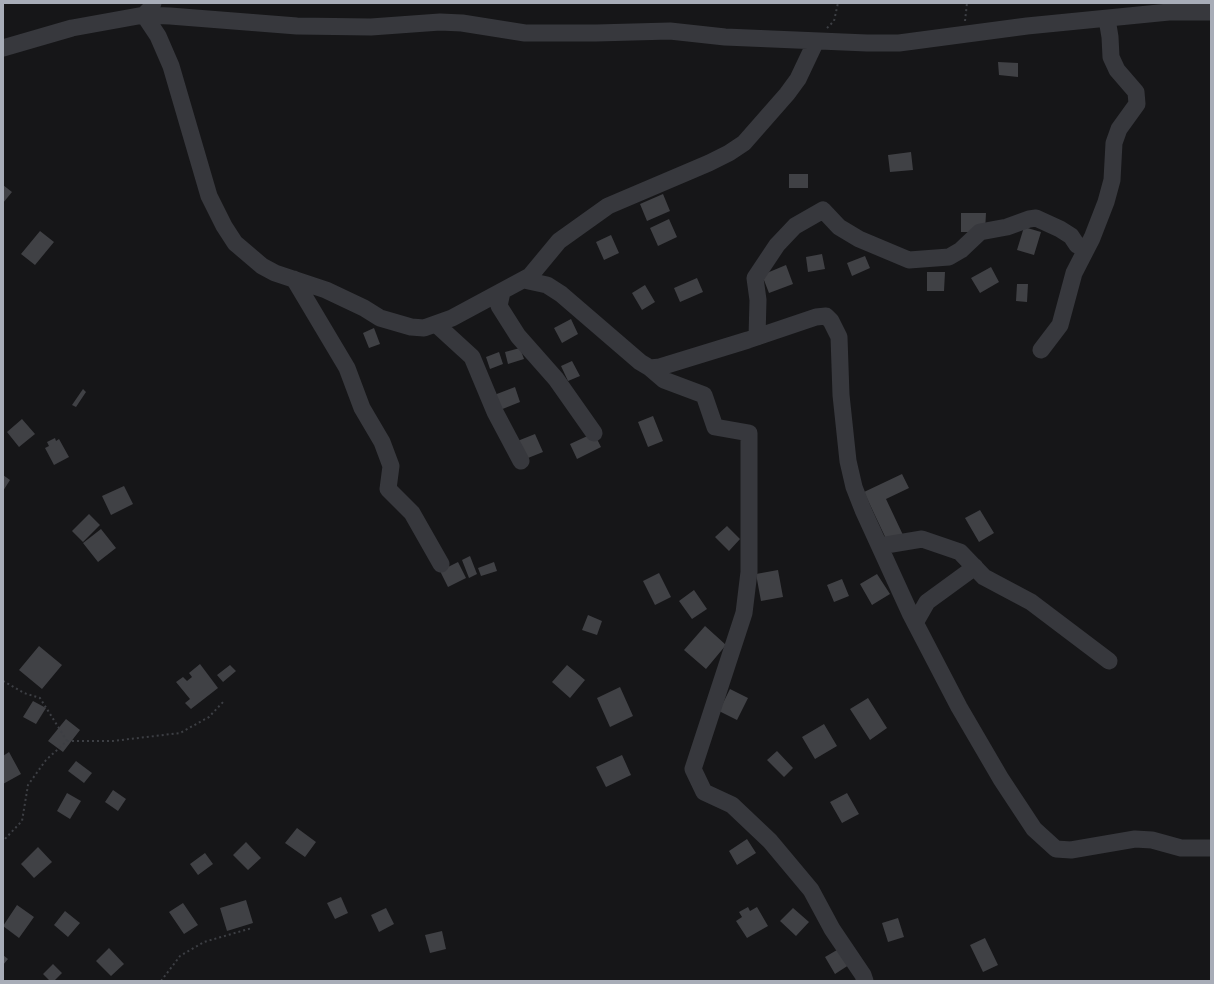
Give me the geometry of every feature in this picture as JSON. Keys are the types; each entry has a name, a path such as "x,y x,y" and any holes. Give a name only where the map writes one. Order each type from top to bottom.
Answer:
{"street":[{"path":"148,9 164,47 209,196 224,226 235,243 262,266 274,273 326,290 364,308 380,318 394,323 424,328 437,325 524,280 530,276 559,241 598,212 628,197 729,153 744,143 787,94 798,79 816,41"},
{"path":"3,48 72,28 148,9 170,16 304,26 371,26 440,22 462,23 525,33 596,34 670,31 725,37 899,43 1026,26 1169,12 1211,12"},
{"path":"1041,350 1060,325 1074,273 1087,248 1106,202 1112,180 1114,143 1119,129 1137,104 1136,92 1117,70 1111,57 1107,19"},
{"path":"757,337 758,300 756,278 776,245 795,226 823,210 839,228 859,239 909,260 949,257 961,250 980,232 1007,227 1029,218 1036,218 1060,229 1071,236 1078,245 1087,248"},
{"path":"294,279 347,368 362,408 382,442 391,466 388,489 412,513 441,564"},
{"path":"524,280 547,285 561,294 640,362 664,380 704,395 715,427 749,433 750,572 744,613 694,769 704,792 732,805 770,841 811,890 832,929 863,975 864,981"},
{"path":"502,292 499,306 518,336 556,379 594,433"},
{"path":"650,368 660,367 816,317 826,316 832,321 839,337 840,395 848,461 854,487 915,623 959,708 1001,779 1034,830 1047,843 1056,849 1071,850 1135,838 1152,840 1181,848 1211,848"},
{"path":"437,325 472,357 495,412 521,461"},
{"path":"880,546 922,539 960,552 984,576 1031,602 1110,661"},
{"path":"915,623 927,602 975,567"}],"path":[{"path":"816,41 834,21 838,3"},
{"path":"3,681 24,693 40,698 67,741"},
{"path":"3,841 22,821 28,785 46,760 67,741 113,741 180,733 209,717 224,701"},
{"path":"160,981 180,956 204,942 252,928"}],"building":[{"path":"998,62 1018,63 1018,77 999,75"},
{"path":"911,152 913,170 890,172 888,155"},
{"path":"789,174 808,174 808,188 789,188"},
{"path":"3,185 12,192 3,203"},
{"path":"663,194 670,211 647,221 640,204"},
{"path":"961,213 986,213 985,232 961,232"},
{"path":"669,219 677,237 658,246 650,228"},
{"path":"1024,227 1041,232 1034,255 1017,250"},
{"path":"40,231 54,242 35,265 21,254"},
{"path":"611,235 619,253 604,260 596,242"},
{"path":"822,254 825,269 808,272 806,257"},
{"path":"865,256 870,268 852,276 847,263"},
{"path":"786,265 793,284 769,293 762,275"},
{"path":"991,267 999,282 980,293 971,278"},
{"path":"927,272 945,272 944,291 927,291"},
{"path":"697,278 703,292 680,302 674,288"},
{"path":"1017,284 1028,284 1027,302 1016,301"},
{"path":"645,285 655,302 642,310 632,293"},
{"path":"571,319 578,334 562,343 554,328"},
{"path":"374,328 380,344 369,348 363,333"},
{"path":"520,348 524,359 508,364 505,352"},
{"path":"499,352 503,364 490,369 486,357"},
{"path":"572,361 580,376 568,381 561,366"},
{"path":"515,387 520,402 495,412 489,397"},
{"path":"83,389 86,392 76,407 72,405"},
{"path":"653,416 663,441 648,447 638,422"},
{"path":"22,419 35,434 19,447 7,432"},
{"path":"594,433 601,447 577,459 570,444"},
{"path":"535,434 543,452 523,460 515,442"},
{"path":"55,438 56,441 59,439 69,457 54,465 45,448 49,446 47,442"},
{"path":"902,474 909,488 886,499 903,535 888,543 864,492"},
{"path":"3,475 10,480 3,491"},
{"path":"124,486 133,504 111,515 102,496"},
{"path":"980,510 994,533 979,542 965,518"},
{"path":"89,514 100,525 83,542 72,531"},
{"path":"727,526 740,539 729,551 715,537"},
{"path":"101,529 116,548 98,562 83,543"},
{"path":"470,556 477,574 469,578 462,560"},
{"path":"458,562 466,578 448,587 440,571"},
{"path":"494,562 497,571 481,576 478,568"},
{"path":"778,570 783,597 761,601 756,574"},
{"path":"659,573 671,597 655,605 643,581"},
{"path":"877,574 890,594 872,605 860,584"},
{"path":"842,579 849,596 834,602 827,585"},
{"path":"694,590 707,609 692,619 679,601"},
{"path":"588,615 602,621 597,635 582,630"},
{"path":"705,626 726,645 706,669 684,650"},
{"path":"39,646 62,665 42,689 19,670"},
{"path":"200,664 218,688 191,709 185,703 190,699 176,682 183,677 187,681 192,677 189,673"},
{"path":"230,665 236,671 223,682 217,675"},
{"path":"567,665 585,680 570,698 552,682"},
{"path":"620,687 633,716 610,727 597,698"},
{"path":"730,689 748,698 737,720 719,711"},
{"path":"868,698 887,728 870,740 850,709"},
{"path":"33,701 46,708 36,724 23,717"},
{"path":"66,719 80,730 63,752 48,741"},
{"path":"824,724 837,746 815,759 802,737"},
{"path":"777,751 793,768 784,777 767,760"},
{"path":"9,752 21,774 3,784 3,756"},
{"path":"622,755 631,775 606,787 596,767"},
{"path":"76,761 92,773 84,783 68,771"},
{"path":"113,790 126,799 118,811 105,802"},
{"path":"67,793 81,801 70,819 57,811"},
{"path":"847,793 859,814 842,823 830,802"},
{"path":"297,828 316,842 305,857 285,843"},
{"path":"747,839 756,853 737,865 729,851"},
{"path":"246,842 261,858 248,870 233,855"},
{"path":"38,847 52,862 34,878 21,864"},
{"path":"205,853 213,864 198,875 190,864"},
{"path":"341,897 348,913 335,919 327,903"},
{"path":"246,900 253,923 227,931 220,908"},
{"path":"183,903 198,925 184,934 169,912"},
{"path":"17,905 34,917 19,938 3,926"},
{"path":"748,907 750,911 757,907 768,926 747,938 736,921 742,917 739,912"},
{"path":"386,908 394,924 379,932 371,915"},
{"path":"793,908 809,922 796,936 780,921"},
{"path":"65,911 80,923 68,937 54,925"},
{"path":"898,918 904,937 888,942 882,923"},
{"path":"442,931 446,949 430,953 425,935"},
{"path":"985,938 998,965 983,972 970,945"},
{"path":"842,947 852,963 835,974 825,957"},
{"path":"109,948 124,964 111,976 96,961"},
{"path":"3,955 8,959 3,965"},
{"path":"53,964 62,973 54,981 50,981 43,974"}]}
